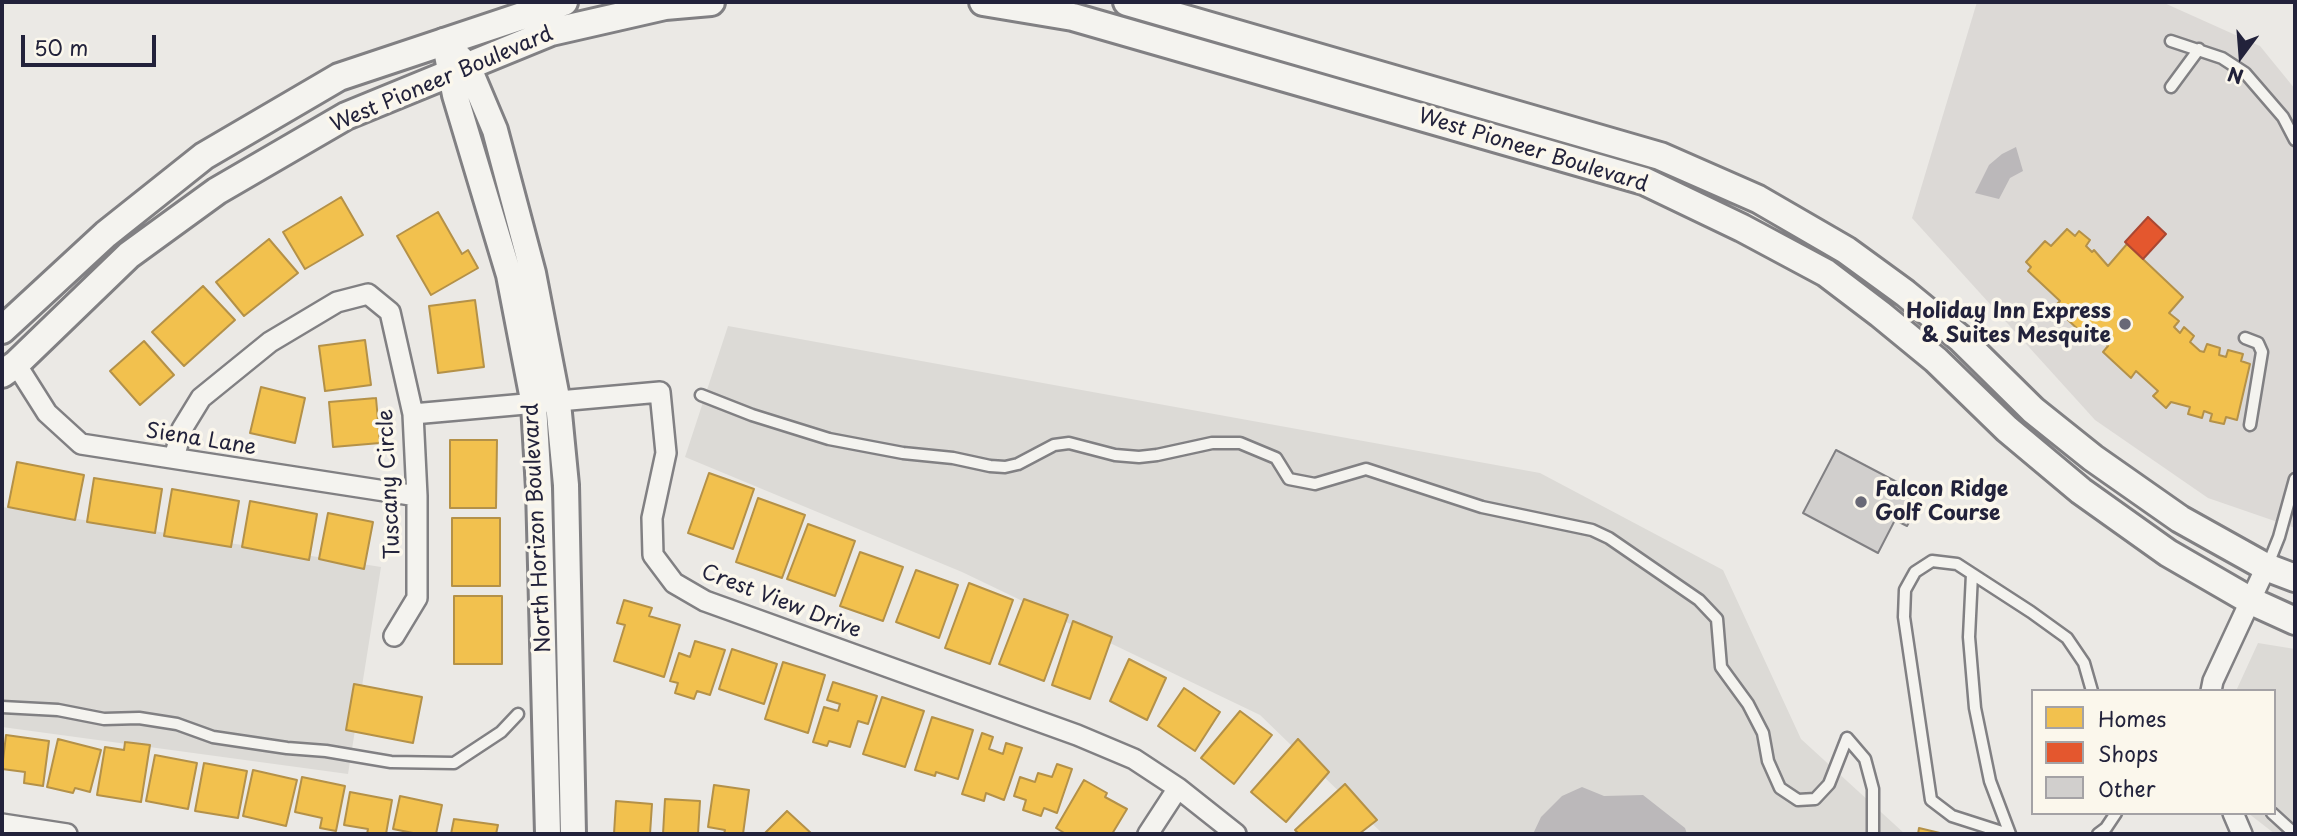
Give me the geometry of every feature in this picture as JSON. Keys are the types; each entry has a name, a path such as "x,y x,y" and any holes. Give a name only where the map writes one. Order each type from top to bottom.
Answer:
{"main road":[{"name":"West Pioneer Boulevard","path":"2,330 106,233 204,156 339,77 564,2"},
{"name":"West Pioneer Boulevard","path":"9,369 129,255 217,191 346,116 551,32 664,6 711,2"},
{"name":"West Pioneer Boulevard","path":"983,2 1073,17 1644,181 1742,228 1826,273 1936,360 2007,429 2081,491 2168,553 2251,601 2295,621"},
{"name":"West Pioneer Boulevard","path":"1127,2 1660,156 1758,199 1846,250 1905,293 1961,339 2033,410 2093,458 2180,519 2266,567 2295,578"}],"street":[{"name":"North Horizon Boulevard","path":"444,41 459,69 509,275 566,485 573,834"},
{"name":"Tuscany Circle","path":"174,458 183,429 201,398 270,342 337,302 368,294 390,313 413,414 417,496 417,598 394,636"},
{"name":"Siena Lane","path":"9,369 47,413 81,444 417,496"},
{"name":"Crest View Drive","path":"413,414 660,393 666,453 652,518 653,555 674,583 705,601 1077,735 1134,759 1178,788 1236,834"},
{"name":"North Horizon Boulevard","path":"546,404 540,489 548,834"},
{"path":"2212,689 2266,567"},
{"path":"1148,834 1178,788"},
{"path":"2234,815 2242,834"},
{"path":"2,824 67,834"}],"lane":[{"path":"2171,41 2222,58 2245,73 2277,110 2295,140"},
{"path":"2171,87 2199,49"},
{"path":"2245,338 2258,343 2262,352 2250,425"},
{"path":"701,395 752,415 829,439 990,466 1018,464 1054,445 1069,443 1115,455 1139,457 1212,443 1240,443 1276,458 1289,479 1315,484 1366,469 1482,508 1592,530 1699,600 1717,619 1721,667 1748,704 1763,733 1768,761 1780,788 1798,800 1815,799 1829,784 1847,738 1865,759 1873,789 1873,834"},
{"path":"2266,567 2280,537 2295,478"},
{"path":"2009,834 1952,816 1931,800 1904,617 1905,590 1915,572 1932,561 1957,564 2067,638 2084,663 2091,689"},
{"path":"1972,574 1969,637 1975,708 1990,781 2009,834"},
{"path":"2,707 58,710 104,719 139,718 177,724 212,737 391,762 454,763 501,732 518,714"},
{"path":"2098,834 2115,815"},
{"path":"2274,815 2295,834"}],"shaded area":[{"path":"1977,2 2162,2 2260,46 2295,89 2295,528 2208,498 2095,420 1912,218"},
{"path":"2016,147 2023,171 2010,178 1999,199 1975,193 1989,165"},
{"path":"728,326 1540,473 1723,570 1801,739 1905,834 1383,834 1260,715 962,572 685,457"},
{"path":"2,507 381,567 348,774 2,727"},
{"path":"2258,643 2295,649 2295,834 2275,834 2251,815 2276,815 2276,689 2237,689"},
{"path":"1582,787 1604,796 1643,795 1685,828 1687,834 1533,834 1541,817 1562,796"}],"building: Homes":[{"path":"341,197 363,235 305,269 283,232"},
{"path":"438,212 462,254 468,250 478,268 431,295 397,236"},
{"name":"Holiday Inn Express & Suites Mesquite","path":"2067,229 2075,236 2079,231 2090,240 2086,246 2092,252 2094,250 2108,266 2127,244 2183,297 2169,313 2179,321 2174,327 2180,333 2184,327 2194,336 2190,342 2200,351 2204,352 2207,344 2220,348 2219,355 2226,357 2228,350 2243,354 2241,361 2250,364 2237,420 2226,417 2224,424 2210,421 2212,414 2204,411 2202,418 2188,414 2190,407 2171,402 2166,408 2153,396 2158,391 2136,371 2131,378 2103,352 2108,346 2088,327 2082,333 2054,307 2060,301 2028,271 2031,267 2026,262 2045,241 2051,246"},
{"path":"269,239 298,273 244,316 216,282"},
{"path":"203,286 235,320 184,366 152,332"},
{"path":"475,300 484,367 438,373 429,306"},
{"path":"365,340 371,385 325,391 319,346"},
{"path":"144,341 174,375 140,405 110,371"},
{"path":"261,387 305,398 295,443 250,433"},
{"path":"376,398 380,443 333,447 329,402"},
{"path":"450,440 497,440 496,508 450,508"},
{"path":"17,462 84,475 75,520 8,507"},
{"path":"709,473 754,489 733,549 688,533"},
{"path":"94,478 162,489 155,533 87,522"},
{"path":"172,489 239,501 231,547 164,536"},
{"path":"758,498 805,515 782,578 736,562"},
{"path":"250,501 317,514 309,560 242,547"},
{"path":"328,513 373,522 364,569 319,559"},
{"path":"452,518 500,518 500,586 452,586"},
{"path":"808,524 855,541 835,596 787,579"},
{"path":"860,552 903,567 883,621 840,606"},
{"path":"916,570 958,585 939,638 896,622"},
{"path":"969,583 1013,600 990,664 945,648"},
{"path":"454,596 502,596 502,664 454,664"},
{"path":"1024,599 1068,615 1044,681 999,664"},
{"path":"624,600 652,608 649,616 680,625 664,677 614,661 625,625 617,623"},
{"path":"1073,621 1112,637 1090,699 1052,685"},
{"path":"695,641 725,650 710,695 697,691 694,699 675,693 678,683 670,681 679,653 690,657"},
{"path":"732,649 777,664 764,704 719,689"},
{"path":"1129,659 1166,678 1147,720 1110,701"},
{"path":"783,662 825,675 808,733 765,719"},
{"path":"833,682 877,696 868,724 858,721 850,747 829,741 827,746 813,742 824,707 838,711 840,704 827,700"},
{"path":"354,684 422,697 413,743 346,730"},
{"path":"1184,688 1220,712 1195,751 1158,726"},
{"path":"882,697 924,711 905,767 863,754"},
{"path":"1240,711 1272,735 1234,784 1201,758"},
{"path":"932,717 973,730 958,779 936,772 935,776 915,770"},
{"path":"982,733 993,737 989,749 1003,754 1006,743 1022,748 1004,800 986,793 984,801 962,794"},
{"path":"6,735 49,741 43,786 24,783 25,772 2,769"},
{"path":"58,739 101,750 90,792 75,788 73,793 47,787"},
{"path":"1298,739 1329,772 1286,822 1251,792"},
{"path":"125,742 150,745 141,802 97,795 105,747 124,750"},
{"path":"155,755 197,763 188,809 146,801"},
{"path":"204,763 247,771 238,818 195,811"},
{"path":"1057,764 1072,769 1057,813 1044,808 1041,816 1023,810 1026,800 1014,796 1020,777 1035,782 1038,773 1052,777"},
{"path":"253,770 297,780 286,826 243,816"},
{"path":"302,777 345,786 336,831 320,828 322,818 295,812"},
{"path":"1084,780 1107,793 1105,797 1127,809 1112,834 1066,834 1056,828"},
{"path":"1345,784 1377,820 1359,834 1299,834 1295,830"},
{"path":"714,785 749,790 743,834 724,834 725,830 708,827"},
{"path":"350,792 392,800 386,834 367,834 368,829 344,825"},
{"path":"400,796 442,805 436,834 393,829"},
{"path":"665,799 700,801 698,834 663,834"},
{"path":"616,801 652,804 650,834 614,834"},
{"path":"787,811 812,834 764,834"},
{"path":"454,819 498,825 496,834 451,834"},
{"path":"1919,828 1944,834 1918,834"}],"building: Shops":[{"path":"2148,217 2166,234 2143,259 2125,242"}],"building: Other":[{"name":"Falcon Ridge Golf Course","path":"1836,450 1914,491 1909,499 1919,504 1907,526 1895,520 1878,553 1803,513"}],"place":[{"name":"Holiday Inn Express & Suites Mesquite","path":"2125,324"},
{"name":"Falcon Ridge Golf Course","path":"1861,502"}]}
